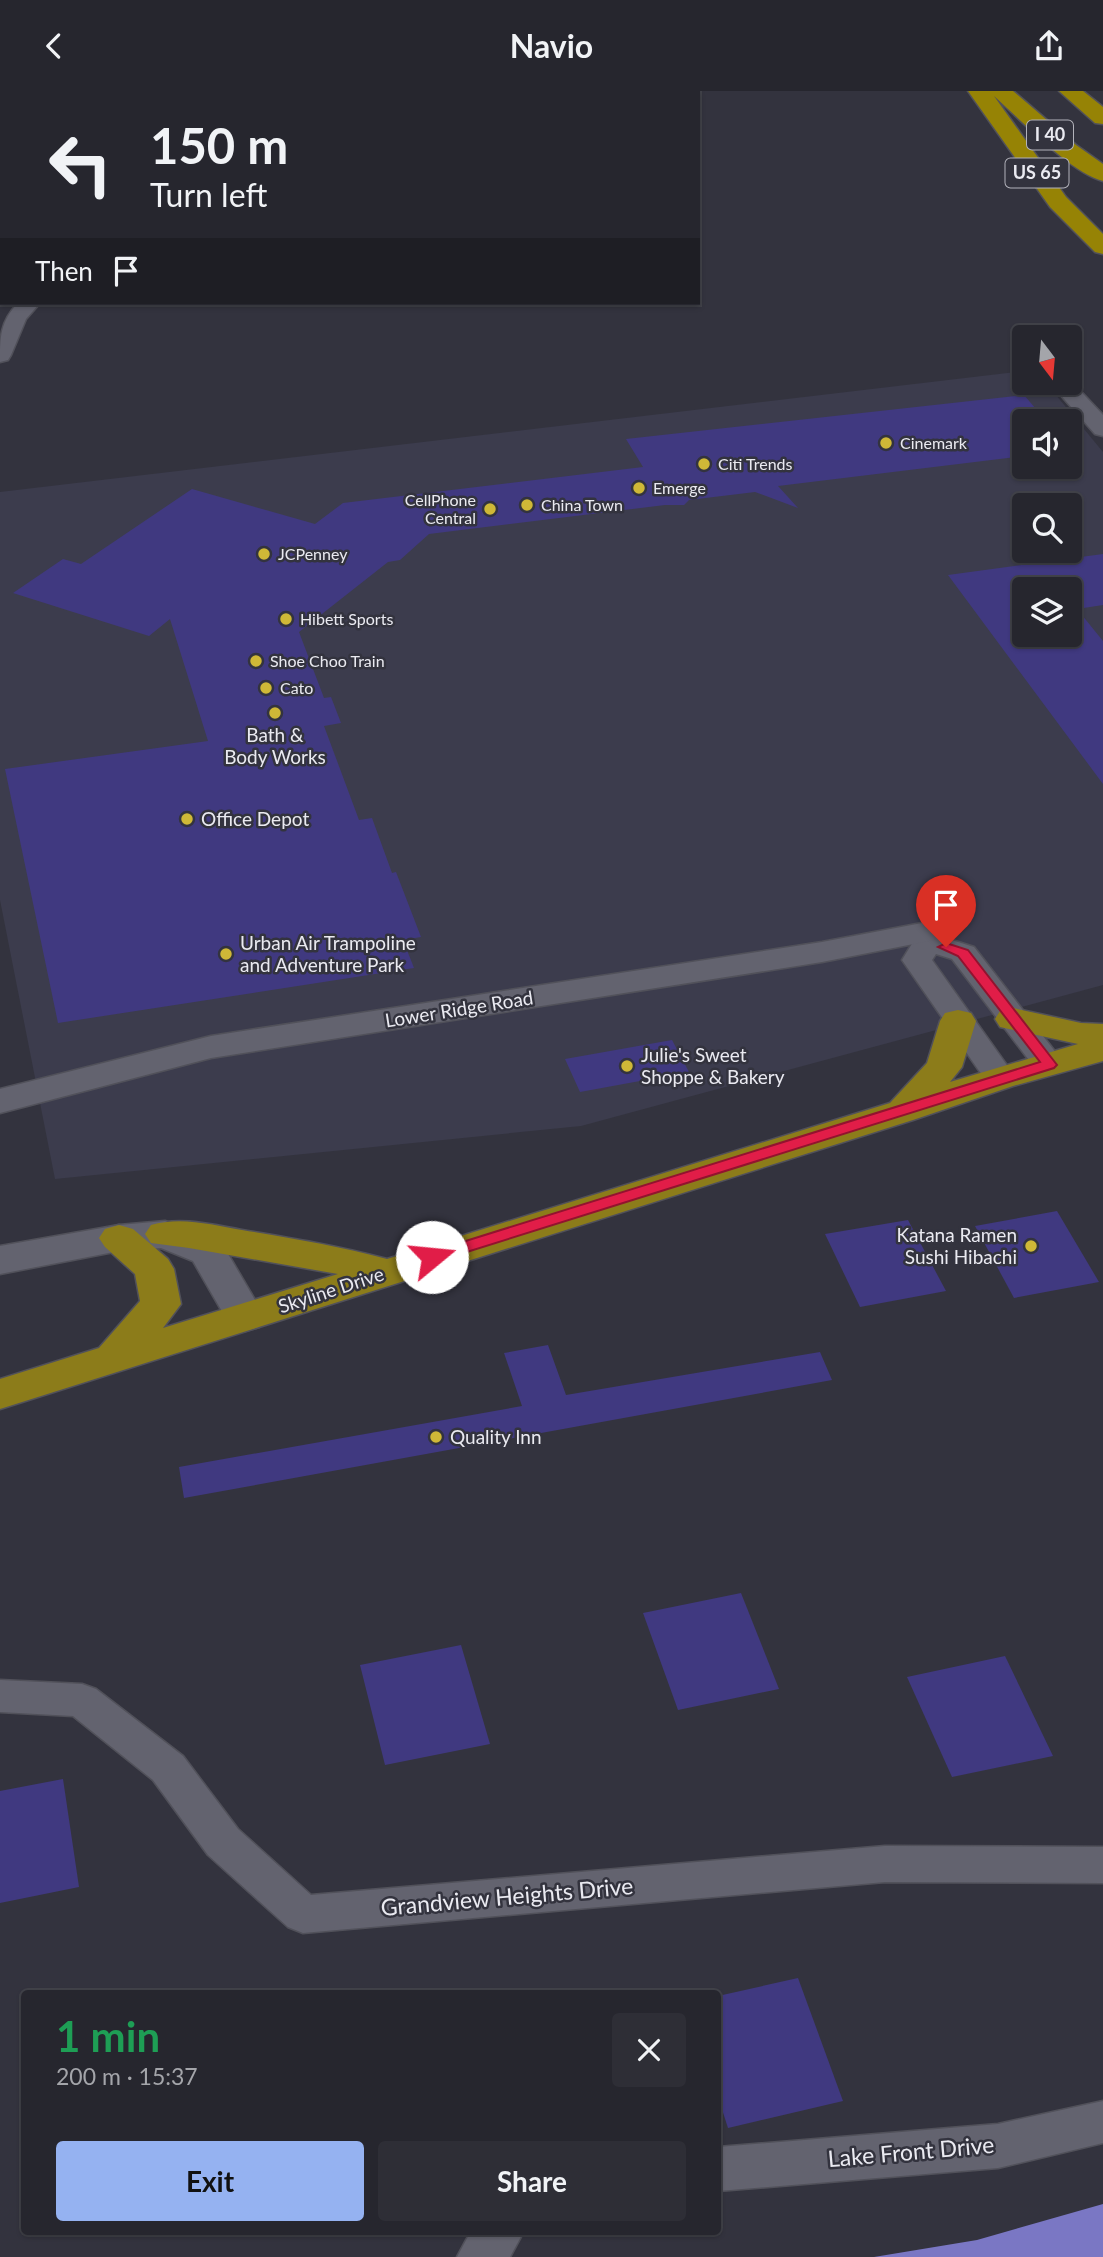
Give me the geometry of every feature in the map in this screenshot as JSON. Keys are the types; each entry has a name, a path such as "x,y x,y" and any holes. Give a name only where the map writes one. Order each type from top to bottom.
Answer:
{"highway":[{"name":"US 65","path":"979,91 1058,202 1103,247"},
{"name":"I 40","path":"1000,91 1068,150 1103,174"},
{"name":"I 40","path":"1070,91 1103,118"},
{"path":"1013,1019 1081,1034 1103,1035"},
{"path":"900,1112 944,1067 958,1021"},
{"name":"Skyline Drive","path":"0,1394 900,1112 1000,1078 1103,1049"},
{"path":"165,1234 189,1235 326,1257 385,1272"},
{"path":"112,1360 161,1304 154,1269 119,1238"}],"street":[{"path":"0,355 16,317 27,305"},
{"path":"1072,395 1103,429"},
{"path":"1000,1078 917,960 925,937 963,953 1049,1065"},
{"name":"Lower Ridge Road","path":"0,1101 211,1047 925,937"},
{"path":"0,1260 119,1238 165,1234 207,1252 245,1317"},
{"name":"Grandview Heights Drive","path":"0,1696 82,1700 168,1768 223,1842 303,1914 885,1864 1103,1864"},
{"name":"Lake Front Drive","path":"721,2169 998,2146 1103,2122"},
{"path":"481,2257 497,2235"}],"shaded area":[{"path":"1012,372 1012,395 1056,395 1067,409 1012,409 1012,479 1082,479 1082,427 1103,452 1103,985 581,1126 55,1179 0,900 0,492"},
{"path":"1103,2204 1103,2257 874,2257 977,2240"}],"building":[{"path":"1024,395 1036,409 1012,409 1012,457 778,486 798,508 755,492 689,500 684,505 665,505 429,534 400,560 388,562 299,632 324,698 331,697 341,723 324,726 359,820 372,818 392,873 396,872 421,937 403,940 414,968 58,1023 5,769 208,741 170,619 149,636 13,593 63,559 81,564 192,489 315,524 343,503 643,467 626,439"},
{"path":"1103,554 1103,605 1082,608 1082,577 1012,577 1012,647 1082,647 1082,615 1103,641 1103,784 948,575 1037,563 1082,563 1082,557"},
{"name":"Julie's Sweet Shoppe & Bakery","path":"672,1040 689,1072 580,1092 565,1059"},
{"path":"1057,1211 1099,1282 1014,1298 975,1226"},
{"path":"908,1220 946,1291 860,1307 825,1234"},
{"name":"Quality Inn","path":"548,1345 566,1395 820,1352 832,1380 184,1498 179,1467 522,1406 504,1353"},
{"path":"741,1593 779,1689 678,1710 643,1613"},
{"path":"461,1645 490,1744 385,1765 360,1665"},
{"path":"1005,1656 1053,1756 952,1777 907,1677"},
{"path":"63,1779 79,1887 0,1903 0,1791"},
{"path":"798,1978 843,2101 728,2128 721,2106 721,1995"}],"place":[{"name":"Cinemark","path":"886,443"},
{"name":"Citi Trends","path":"704,464"},
{"name":"Emerge","path":"639,488"},
{"name":"China Town","path":"527,505"},
{"name":"CellPhone Central","path":"490,509"},
{"name":"JCPenney","path":"264,554"},
{"name":"Hibett Sports","path":"286,619"},
{"name":"Shoe Choo Train","path":"256,661"},
{"name":"Cato","path":"266,688"},
{"name":"Bath & Body Works","path":"275,713"},
{"name":"Office Depot","path":"187,819"},
{"name":"Urban Air Trampoline and Adventure Park","path":"226,954"},
{"name":"Julie's Sweet Shoppe & Bakery","path":"627,1066"},
{"name":"Katana Ramen Sushi Hibachi","path":"1031,1246"},
{"name":"Quality Inn","path":"436,1437"}],"route":[{"path":"432,1257 900,1112 1000,1078 1049,1065 963,953 946,947"}]}
